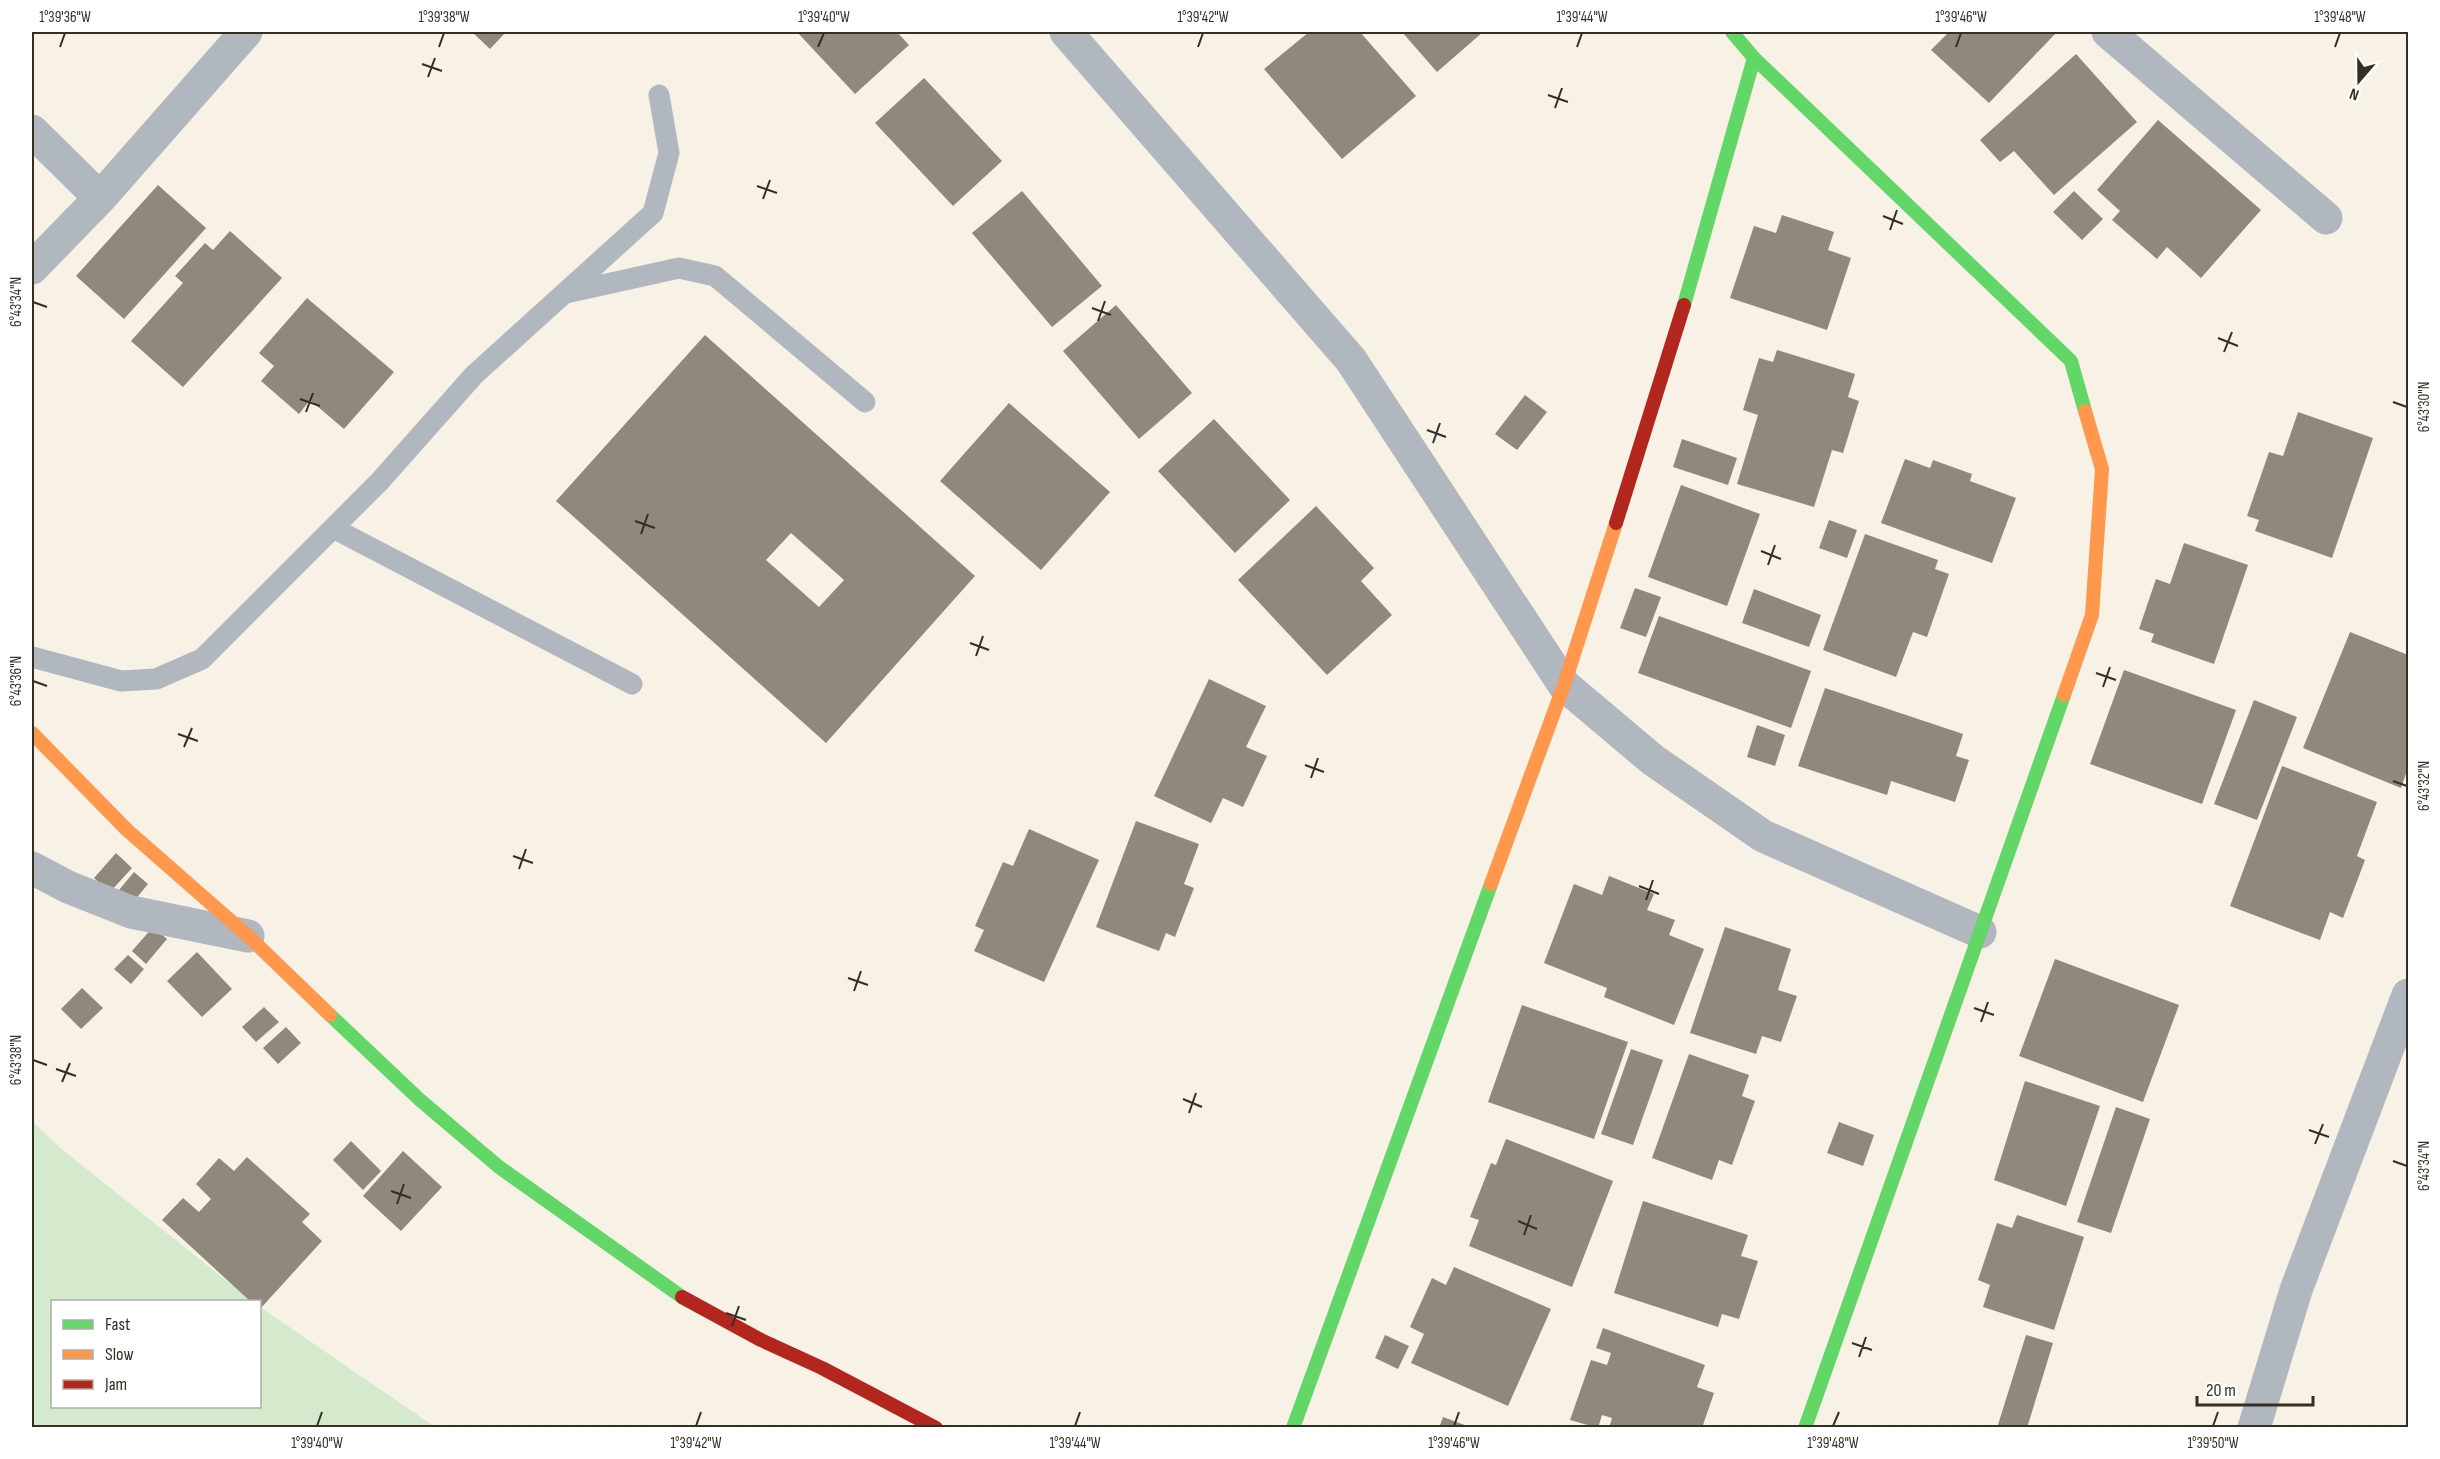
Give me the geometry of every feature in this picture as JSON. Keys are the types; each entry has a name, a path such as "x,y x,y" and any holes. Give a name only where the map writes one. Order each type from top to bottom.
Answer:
{"street":[{"path":"32,268 100,198 246,32"},
{"path":"1066,32 1351,360 1564,685 1653,760 1763,836 1980,932"},
{"path":"1732,32 1754,58 2071,361 2102,469 2092,615 1805,1428"},
{"path":"2108,32 2326,218"},
{"path":"1293,1428 1564,685 1669,357 1754,58"},
{"path":"32,131 100,198"},
{"path":"32,733 127,830 248,936 420,1100 499,1167 683,1298 936,1428"},
{"path":"32,868 68,887 131,912 248,936"},
{"path":"2254,1428 2296,1290 2409,994"}],"lane":[{"path":"32,657 121,681 156,679 202,659 380,481 474,375 653,213 669,153 660,95"},
{"path":"565,293 679,268 715,276 865,402"},
{"path":"333,528 632,684"}],"green space":[{"path":"32,1121 59,1147 251,1300 51,1300 51,1408 261,1408 261,1308 435,1427 32,1427"}],"building":[{"path":"472,32 506,32 490,49"},
{"path":"797,32 897,32 909,45 855,94"},
{"path":"1309,32 1360,32 1416,96 1342,159 1264,69"},
{"path":"1402,32 1483,32 1437,72"},
{"path":"1949,32 2057,32 1989,103 1931,50"},
{"path":"2076,54 2137,122 2054,195 2014,151 2000,162 1980,140"},
{"path":"924,78 1002,161 953,206 875,123"},
{"path":"2158,120 2261,210 2201,278 2167,247 2157,259 2112,220 2120,211 2097,190"},
{"path":"158,185 206,228 124,319 76,276"},
{"path":"1022,191 1102,286 1052,327 972,233"},
{"path":"2074,191 2103,219 2082,240 2053,212"},
{"path":"1782,215 1834,232 1828,250 1851,258 1827,330 1730,298 1754,226 1776,233"},
{"path":"230,231 282,278 183,387 131,341 183,283 175,276 205,243 213,250"},
{"path":"307,298 394,372 344,429 310,400 299,414 261,381 274,366 259,353"},
{"path":"1116,305 1192,393 1139,439 1063,351"},
{"path":"705,335 975,576 826,743 556,501","holes":["791,533 844,580 819,607 766,560"]},
{"path":"1777,350 1855,374 1848,397 1859,401 1843,453 1832,450 1814,507 1737,484 1758,415 1743,410 1759,358 1773,362"},
{"path":"1525,395 1547,412 1517,450 1495,434"},
{"path":"1009,403 1110,492 1041,570 940,481"},
{"path":"2298,412 2373,438 2332,558 2255,531 2259,520 2247,516 2269,452 2283,456"},
{"path":"1214,419 1290,500 1235,553 1158,471"},
{"path":"1682,439 1737,458 1728,485 1673,467"},
{"path":"1905,459 1930,468 1933,460 1972,474 1970,481 2016,498 1992,563 1881,523"},
{"path":"1681,485 1760,514 1727,606 1648,577"},
{"path":"1316,506 1374,568 1361,581 1392,615 1327,675 1238,580"},
{"path":"1829,520 1857,530 1847,558 1819,548"},
{"path":"1865,534 1938,560 1935,569 1949,574 1927,637 1913,632 1896,677 1823,650"},
{"path":"2184,543 2248,565 2214,664 2151,642 2154,634 2139,629 2156,579 2170,584"},
{"path":"1635,588 1661,597 1646,637 1620,628"},
{"path":"1754,589 1821,615 1809,647 1742,623"},
{"path":"1659,616 1811,671 1791,728 1638,673"},
{"path":"2350,632 2408,655 2408,768 2401,788 2303,748"},
{"path":"2124,670 2236,710 2202,804 2090,764"},
{"path":"1209,679 1266,706 1246,747 1267,756 1243,807 1223,798 1211,823 1154,796"},
{"path":"1825,688 1963,734 1956,756 1969,760 1955,802 1891,781 1887,795 1798,766"},
{"path":"2254,700 2297,717 2257,820 2214,804"},
{"path":"1757,725 1785,735 1775,766 1747,757"},
{"path":"2282,766 2377,802 2357,856 2365,860 2343,918 2330,912 2320,940 2230,906"},
{"path":"1136,821 1199,844 1184,884 1194,888 1175,937 1166,933 1159,951 1096,927"},
{"path":"1029,829 1099,860 1044,982 974,951 984,930 975,926 1003,862 1013,866"},
{"path":"116,853 132,868 110,892 94,878"},
{"path":"134,872 148,884 129,907 114,896"},
{"path":"1609,876 1654,894 1647,910 1675,920 1669,935 1704,949 1674,1025 1604,997 1607,988 1544,963 1574,884 1602,895"},
{"path":"153,927 167,939 146,964 132,951"},
{"path":"1725,927 1791,949 1778,990 1797,996 1781,1042 1762,1036 1756,1054 1690,1033"},
{"path":"197,952 232,989 202,1017 167,981"},
{"path":"128,955 144,969 131,984 114,969"},
{"path":"2055,959 2179,1005 2143,1102 2019,1056"},
{"path":"82,988 103,1008 81,1029 61,1009"},
{"path":"1522,1005 1628,1042 1594,1139 1488,1102"},
{"path":"264,1007 279,1022 256,1042 242,1027"},
{"path":"286,1027 301,1043 278,1064 263,1048"},
{"path":"1631,1049 1663,1060 1633,1145 1601,1134"},
{"path":"1689,1054 1749,1075 1742,1096 1755,1101 1732,1165 1719,1160 1712,1180 1652,1158"},
{"path":"2025,1081 2100,1106 2066,1206 1994,1180"},
{"path":"2116,1107 2150,1119 2111,1233 2077,1222"},
{"path":"1839,1122 1874,1135 1863,1166 1827,1153"},
{"path":"1506,1139 1613,1181 1572,1287 1469,1246 1479,1220 1470,1217 1491,1163 1496,1165"},
{"path":"351,1141 381,1171 363,1190 333,1160"},
{"path":"403,1151 442,1187 401,1231 363,1196"},
{"path":"247,1157 310,1214 302,1222 322,1241 261,1308 261,1300 249,1300 162,1220 183,1198 199,1212 211,1199 196,1184 219,1158 234,1171"},
{"path":"1643,1201 1748,1235 1741,1256 1758,1261 1739,1319 1722,1314 1718,1327 1614,1293"},
{"path":"2017,1215 2084,1237 2054,1330 1983,1307 1990,1285 1978,1280 1997,1223 2012,1228"},
{"path":"1454,1267 1551,1309 1508,1406 1411,1363 1424,1334 1410,1327 1432,1278 1446,1285"},
{"path":"1603,1328 1705,1365 1697,1387 1714,1393 1702,1428 1609,1428 1612,1418 1602,1415 1598,1428 1570,1420 1591,1360 1607,1365 1611,1353 1596,1348"},
{"path":"1385,1335 1409,1346 1398,1369 1375,1358"},
{"path":"2026,1335 2053,1343 2027,1428 1997,1428"},
{"path":"1443,1417 1470,1427 1470,1428 1439,1428"}],"traffic: fast":[{"path":"1732,32 1754,58 2071,361 2085,411"},
{"path":"1684,305 1754,58"},
{"path":"1805,1428 2064,695"},
{"path":"1293,1428 1491,884"},
{"path":"330,1015 420,1100 499,1167 682,1297"}],"traffic: slow":[{"path":"2064,695 2092,615 2102,469 2085,411"},
{"path":"1491,884 1564,685 1616,523"},
{"path":"32,733 127,830 248,936 330,1015"}],"traffic: jam":[{"path":"1616,523 1684,305"},
{"path":"682,1297 761,1340 822,1368 936,1428"}]}
